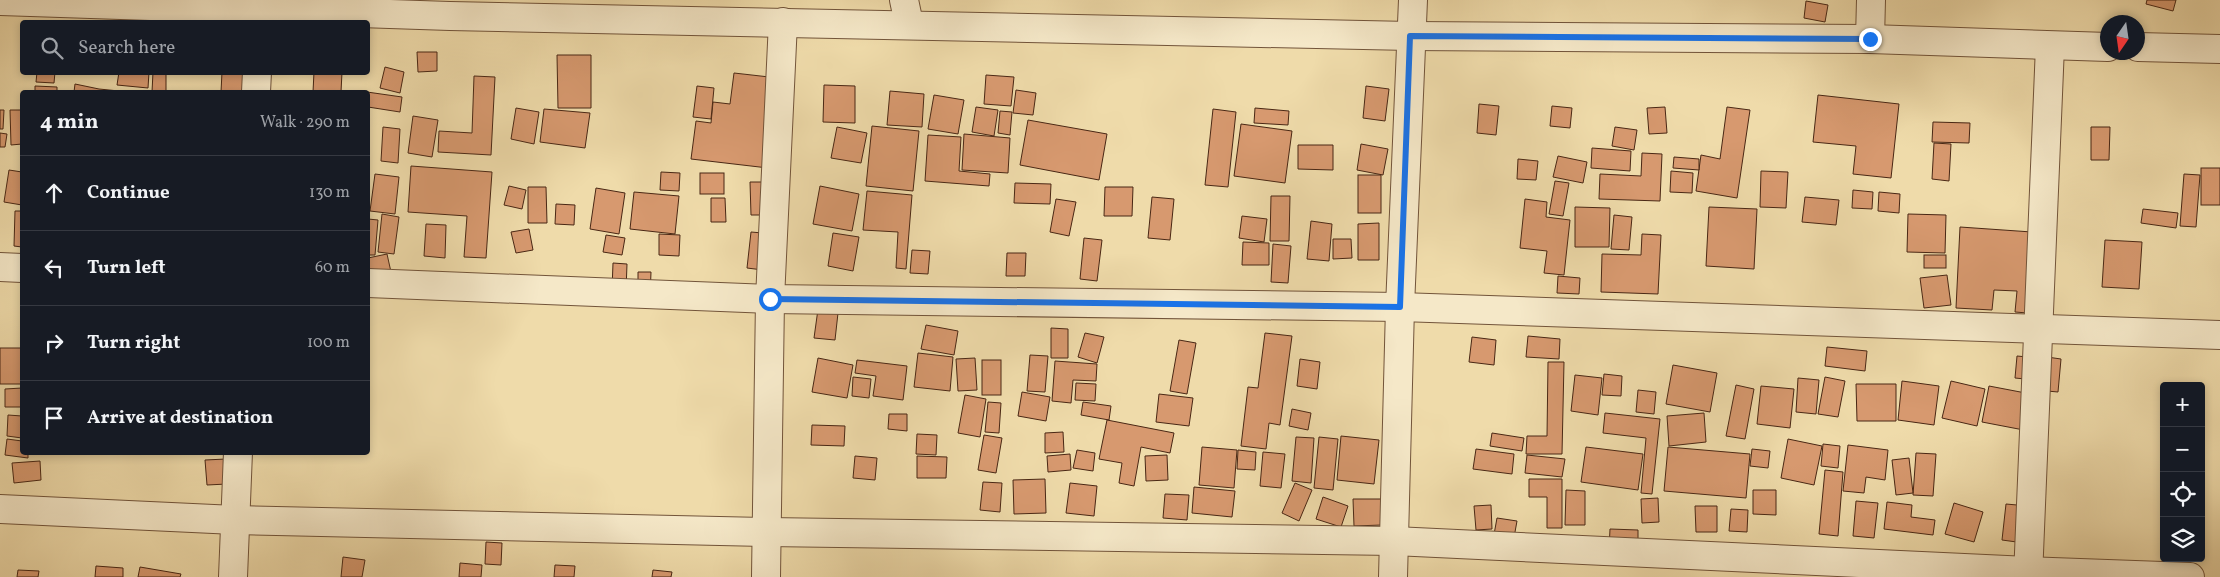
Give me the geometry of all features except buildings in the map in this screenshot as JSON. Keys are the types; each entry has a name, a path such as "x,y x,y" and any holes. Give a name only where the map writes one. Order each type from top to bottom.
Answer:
{"street":[{"path":"1393,577 1400,307 1413,0"},
{"path":"1870,39 1871,0"},
{"path":"0,1 216,4 260,16 450,8 783,22 906,12 1410,36 1870,39 2100,47"},
{"path":"766,577 770,299 783,22"},
{"path":"2028,574 2050,46"},
{"path":"2145,48 2220,49"},
{"path":"256,90 257,75"},
{"path":"0,266 20,268"},
{"path":"370,282 770,299 1400,307 2038,327 2220,335"},
{"path":"233,577 238,455"},
{"path":"0,509 235,520 767,532 1394,541 2028,574 2190,577"}],"route":[{"path":"770,299 1400,307 1410,36 1870,39"}]}
